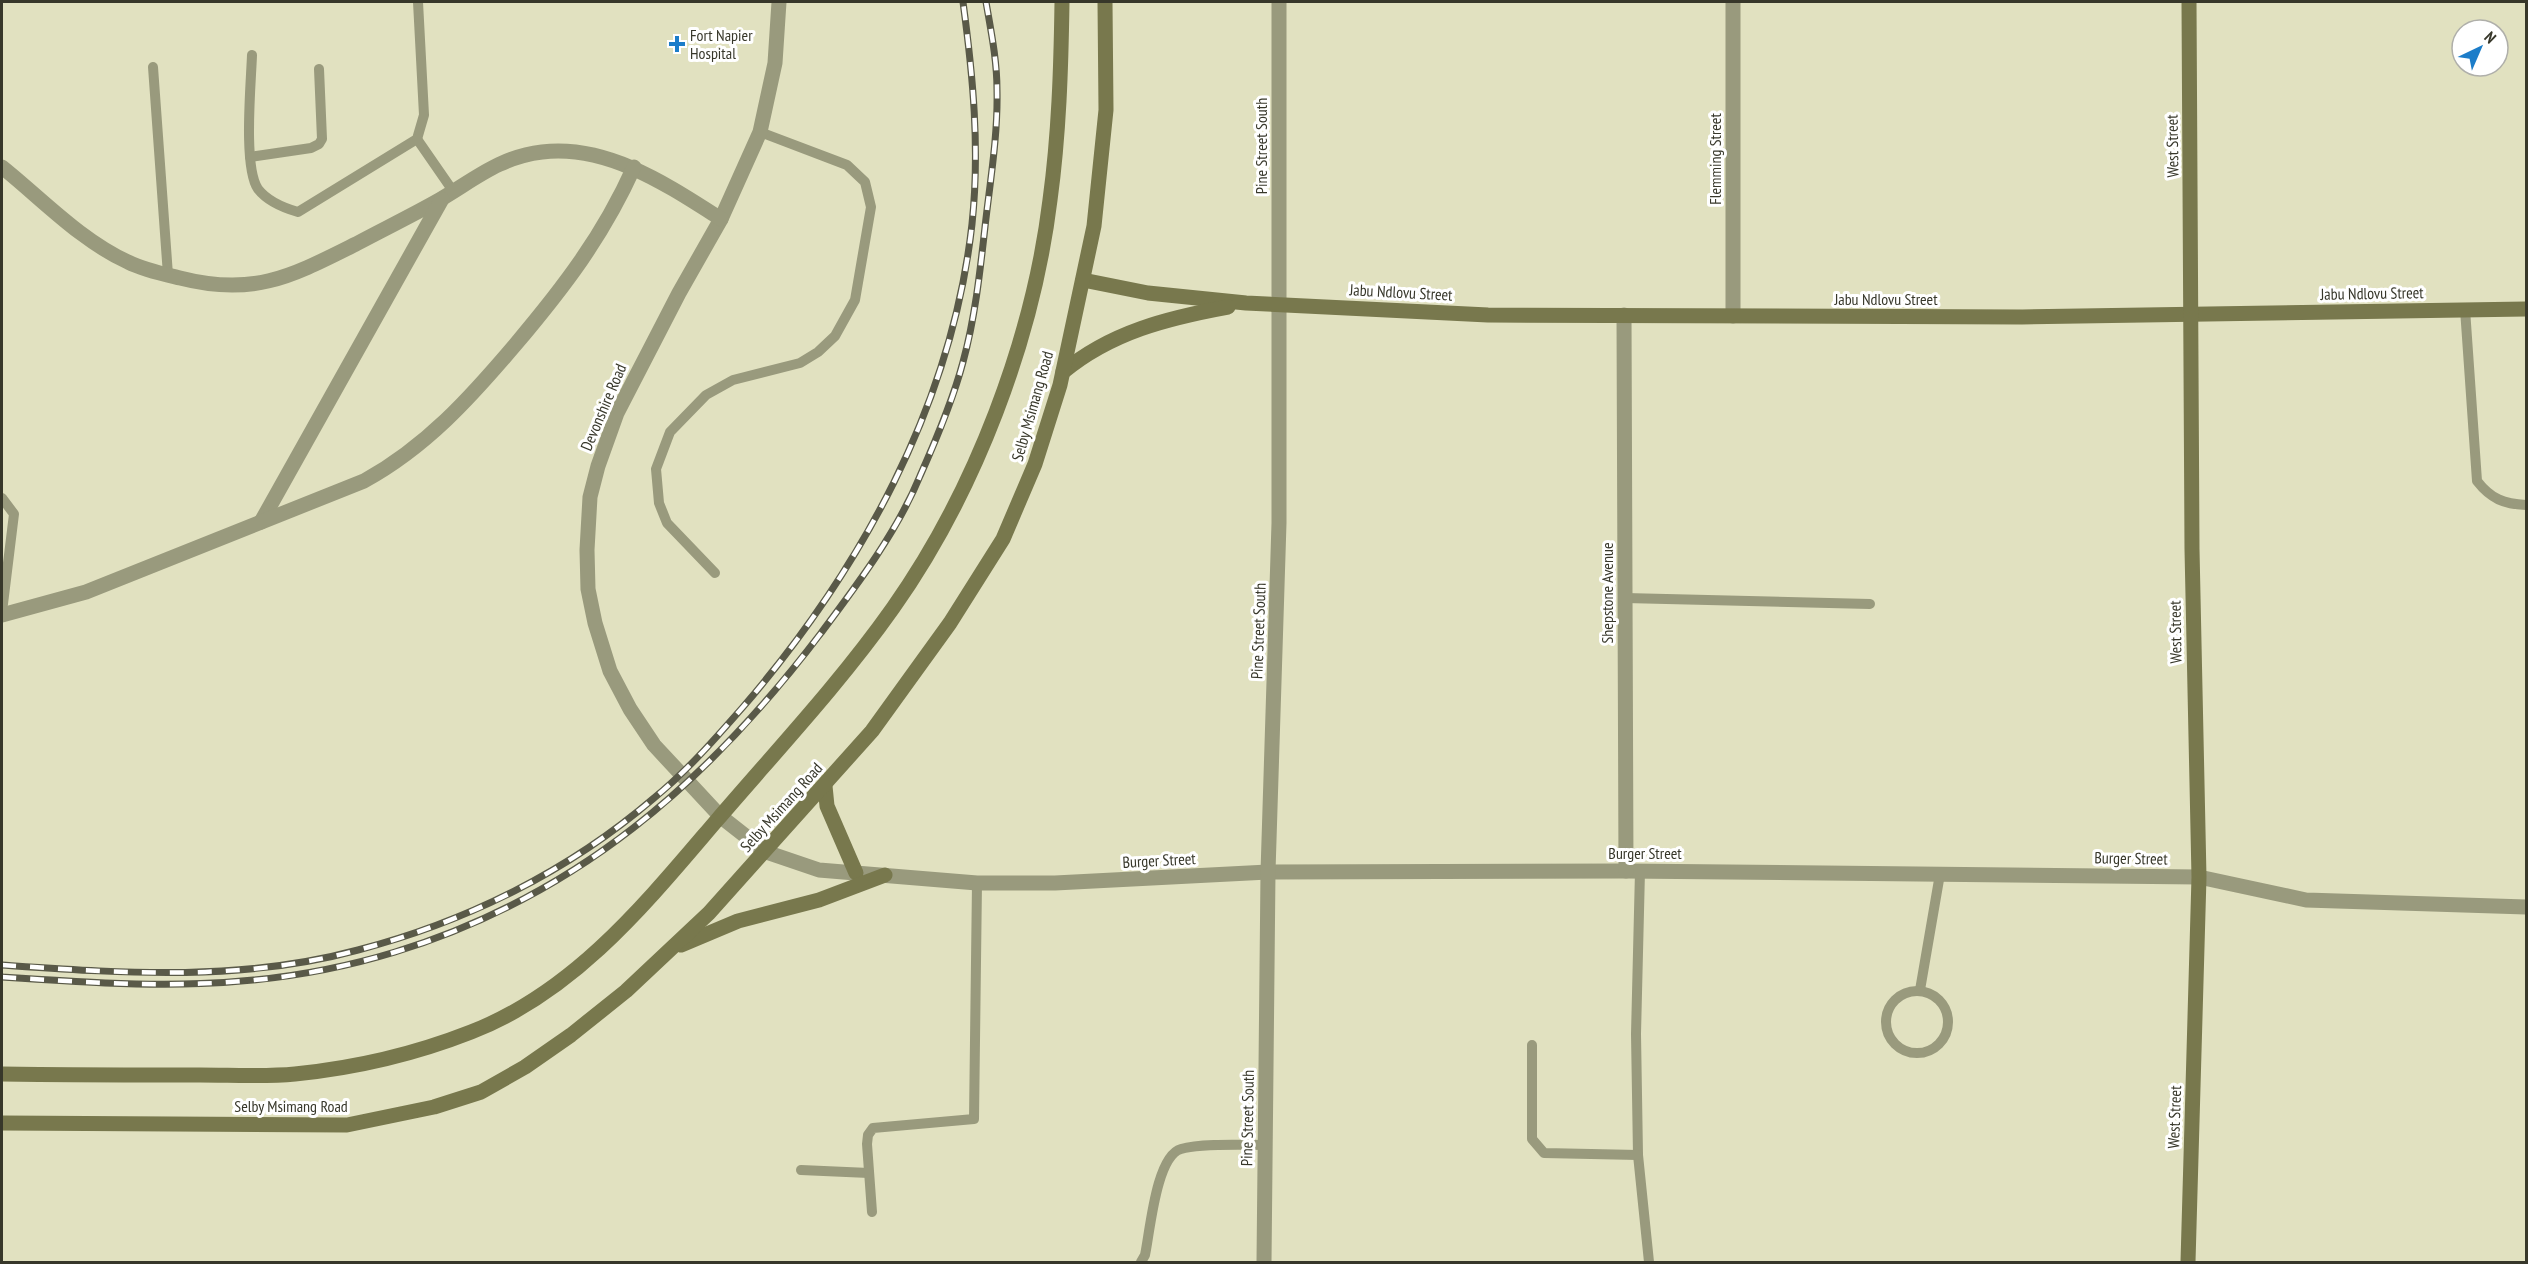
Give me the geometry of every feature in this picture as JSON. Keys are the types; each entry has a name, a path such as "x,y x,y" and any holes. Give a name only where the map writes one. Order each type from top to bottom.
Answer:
{"main road":[{"name":"Selby Msimang Road","path":"2,1074 291,1075 351,1067 412,1052 473,1032 512,1013 555,986 604,945 649,900 849,669 897,603 957,497 993,415 1017,352 1036,281 1050,201 1060,88 1062,2"},
{"name":"Selby Msimang Road","path":"2,1123 347,1125 434,1107 481,1092 525,1067 572,1035 626,991 709,913 825,786 872,730 950,624 1003,539 1035,464 1063,372 1094,226 1106,110 1106,2"},
{"name":"West Street","path":"2188,1263 2199,877 2192,549 2189,2"},
{"name":"Jabu Ndlovu Street","path":"1083,280 1148,293 1246,303 1488,315 2192,315 2526,309"},
{"name":"Jabu Ndlovu Street","path":"1063,372 1091,351 1120,335 1182,316 1246,303"},
{"path":"825,786 827,806 856,873"},
{"path":"670,950 738,921 819,900 885,875"}],"street":[{"name":"Devonshire Road","path":"766,852 720,816 654,745 630,709 610,670 594,622 588,589 587,550 590,497 617,412 721,219 760,132 775,63 779,2"},
{"name":"Pine Street South","path":"1264,1263 1268,872 1279,523 1279,2"},
{"name":"Flemming Street","path":"1733,2 1733,316"},
{"path":"2,167 100,246 129,262 212,287 269,282 301,272 447,195 472,177 505,160 543,152 579,154 634,167 721,219"},
{"path":"2,614 86,592 364,481 398,462 452,416 490,375 569,278 612,215 634,167"},
{"path":"261,522 447,195"},
{"name":"Shepstone Avenue","path":"1624,315 1625,598 1633,871"},
{"name":"Burger Street","path":"766,852 819,870 977,883 1055,883 1268,872 1633,871 2199,877 2306,900 2526,907"}],"lane":[{"path":"418,2 423,115 417,139 447,195"},
{"path":"252,55 250,157 258,188 268,199 298,212 417,139"},
{"path":"153,67 168,275"},
{"path":"250,157 311,148 319,144 322,139 319,69"},
{"path":"715,573 667,523 659,503 656,469 670,432 706,395 733,380 800,363 818,352 835,336 855,300 871,207 865,182 847,165 760,132"},
{"path":"2465,309 2477,482 2487,494 2498,500 2526,505"},
{"path":"2,498 14,514 2,614"},
{"path":"1625,598 1870,604"},
{"path":"1633,871 1638,1155 1649,1263"},
{"path":"1920,990 1940,874"},
{"path":"873,1212 868,1135 873,1128 974,1119 977,883"},
{"path":"1920,990 1938,998 1948,1015 1946,1035 1933,1050 1914,1053 1896,1046 1886,1029 1888,1009 1901,994 1920,990"},
{"path":"1532,1045 1532,1139 1537,1147 1544,1153 1638,1155"},
{"path":"1141,1263 1145,1255 1162,1172 1168,1157 1180,1149 1265,1145"},
{"path":"801,1170 870,1173"}],"railway":[{"path":"2,965 92,971 225,971 314,960 358,950 438,925 515,891 551,871 587,849 621,824 666,788 689,766 743,707 786,655 825,600 862,542 894,482 922,421 944,357 961,291 972,224 975,168 974,113 963,2"},
{"path":"2,977 151,984 247,981 344,966 395,952 461,928 522,900 580,866 634,828 684,785 732,738 821,633 888,538 911,497 954,391 974,312 995,142 997,79 986,2"}],"place":[{"name":"Fort Napier Hospital","path":"677,44"}]}
